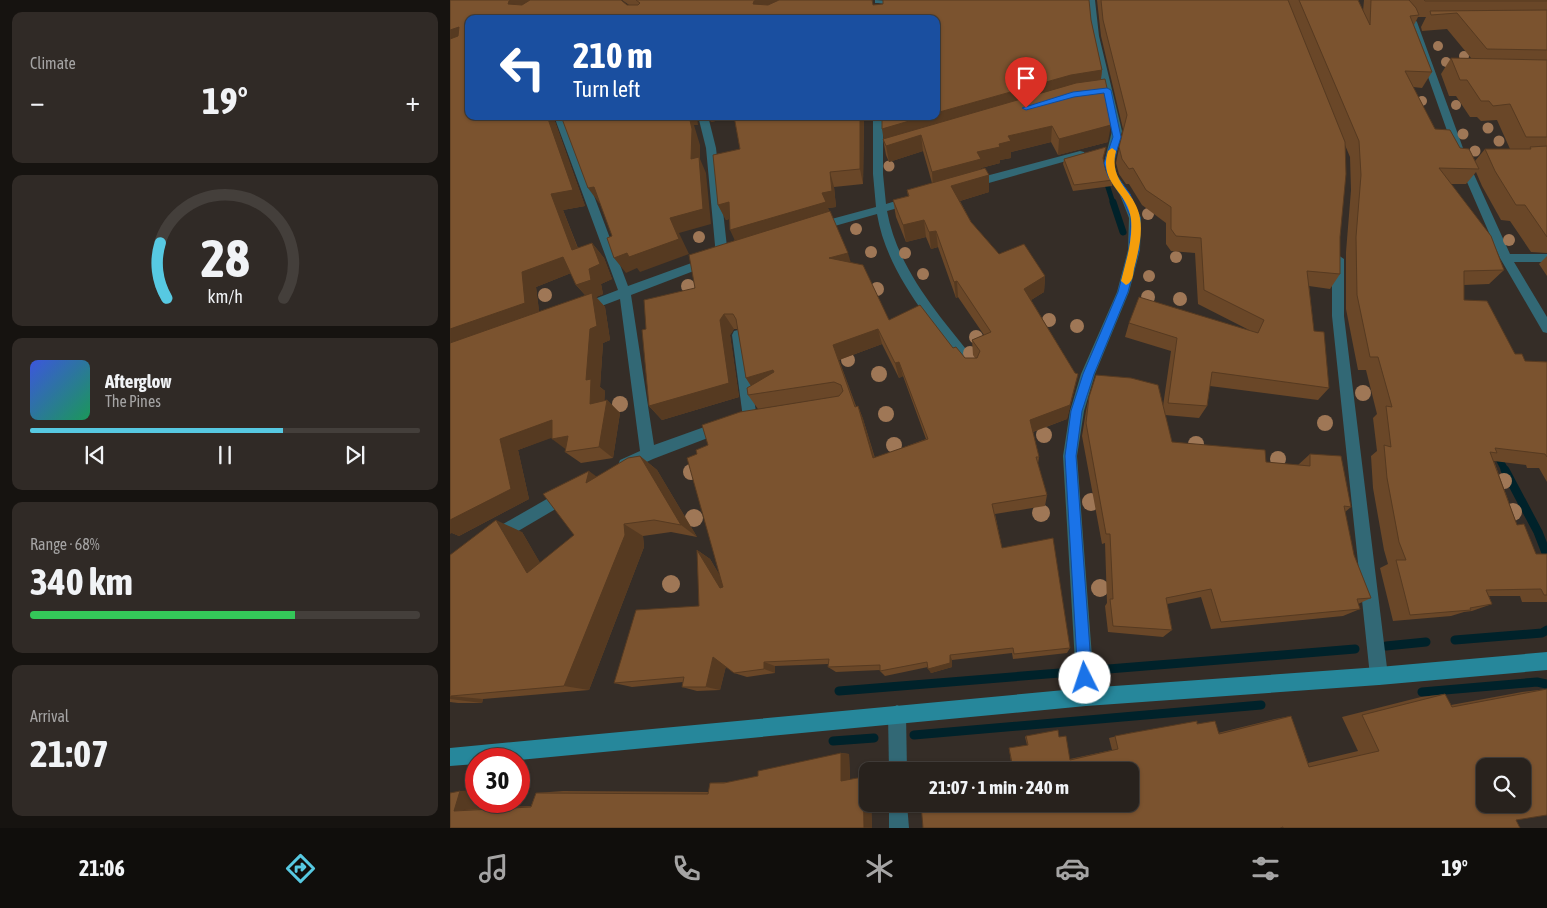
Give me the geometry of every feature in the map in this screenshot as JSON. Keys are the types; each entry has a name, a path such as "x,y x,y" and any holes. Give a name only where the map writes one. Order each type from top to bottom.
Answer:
{"main road":[{"path":"450,756 1086,696 1379,676 1543,661"}],"street":[{"path":"1086,696 1070,456 1082,392 1123,292 1134,250 1136,218 1125,194 1112,176 1109,163 1110,146 1117,131 1095,36 1091,0"},
{"path":"1394,0 1418,22 1466,158 1506,258 1547,328"},
{"path":"878,4 912,5"},
{"path":"1094,92 1107,90"},
{"path":"560,120 625,293 648,454"},
{"path":"570,313 727,254 711,148 704,120"},
{"path":"878,120 882,151 881,208 886,233 918,295 972,368"},
{"path":"956,188 1087,152"},
{"path":"806,231 928,195"},
{"path":"1339,243 1338,316 1379,676"},
{"path":"1506,258 1547,258"},
{"path":"738,335 750,418"},
{"path":"613,471 648,454 698,434 750,418 767,415"},
{"path":"486,542 579,488"},
{"path":"897,714 898,762"},
{"path":"898,812 899,828"}],"building":[{"path":"450,0 511,0 508,4 522,5 530,0 621,0 627,5 638,5 640,3 636,0 757,0 753,4 768,5 779,0 872,0 873,5 883,4 883,0 1089,0 1091,20 1102,70 1071,75 940,112 940,15 465,15 465,120 548,120 573,190 551,194 572,250 592,243 600,264 589,269 591,280 576,285 563,257 522,272 525,303 450,329 450,39 458,36 459,27 450,30"},
{"path":"1101,0 1288,0 1345,142 1346,174 1340,237 1340,274 1307,271 1314,331 1324,332 1329,388 1212,372 1207,406 1168,403 1177,338 1129,323 1139,297 1258,333 1264,320 1204,290 1201,238 1176,236 1171,229 1171,207 1146,190 1133,168 1129,169 1122,159 1119,147 1127,115 1103,20"},
{"path":"1299,0 1358,0 1370,25 1371,0 1409,0 1419,15 1410,16 1432,72 1405,71 1435,129 1450,130 1460,148 1469,149 1479,169 1439,168 1491,236 1504,270 1464,271 1464,300 1487,301 1515,354 1522,354 1525,361 1547,362 1547,457 1545,454 1495,448 1497,453 1490,452 1517,525 1524,524 1536,554 1547,554 1547,595 1544,595 1541,589 1486,590 1492,604 1470,608 1471,610 1410,615 1396,560 1406,560 1399,542 1387,478 1384,445 1391,447 1386,406 1392,407 1378,357 1370,357 1357,295 1356,237 1361,175 1359,141"},
{"path":"1547,0 1547,1 1425,1"},
{"path":"1547,10 1547,50 1487,49 1457,13 1431,15 1430,11"},
{"path":"1451,58 1547,60 1547,137 1526,137 1510,104 1493,106 1489,101 1481,101 1467,80 1460,80"},
{"path":"1105,79 1113,115 1111,125 1059,139 1052,126 1008,136 1011,141 999,144 1000,147 977,152 981,159 932,172 921,135 886,146 883,139 1076,83"},
{"path":"562,120 690,120 692,129 691,159 699,157 703,209 670,218 679,239 629,257 627,253 614,258 607,238 612,236 594,187 588,188"},
{"path":"735,120 860,120 860,169 830,172 832,191 822,193 826,202 730,230 729,202 718,205 713,155 740,149"},
{"path":"882,120 912,120 882,129"},
{"path":"1547,146 1547,237 1525,205 1516,205 1495,171 1485,149 1531,149 1530,147"},
{"path":"1106,147 1103,158 1106,171 1113,180 1074,185 1064,159"},
{"path":"985,168 989,175 951,186 971,222 999,254 1024,244 1045,276 1024,289 1075,373 1078,374 1070,405 1030,420 1039,457 1036,457 1047,495 992,504 1002,548 1053,538 1070,648 1014,654 1013,648 950,655 950,663 928,669 927,662 880,671 880,665 828,667 829,659 764,662 764,669 734,673 713,657 706,687 682,687 684,677 614,683 636,610 699,606 697,550 720,588 723,587 687,458 697,454 696,450 708,445 702,425 740,412 839,396 843,391 841,385 834,382 748,395 747,388 774,372 773,370 746,378 736,319 733,314 724,314 720,320 729,383 649,406 642,330 646,329 644,300 695,288 689,255 830,211 848,253 829,258 863,265 889,320 920,305 953,348 956,347 965,358 977,358 980,351 972,340 991,332 957,281 954,282 936,231 929,232 924,220 903,225 893,200 909,196 907,190","holes":["878,329 895,363 899,362 928,439 873,458 858,406 855,407 833,345"]},
{"path":"592,293 597,326 590,329 586,380 591,379 590,404 607,400 599,447 565,452 568,436 552,439 552,420 500,439 511,489 450,520 450,343"},
{"path":"1096,375 1131,378 1158,385 1172,442 1265,450 1266,462 1310,466 1310,454 1341,456 1351,507 1344,506 1354,555 1371,598 1357,599 1360,609 1221,622 1211,589 1166,598 1172,630 1113,626 1110,599 1113,599 1110,534 1106,534 1086,423 1089,397"},
{"path":"640,456 681,525 654,520 624,524 625,535 564,686 451,696 450,699 450,555 496,520 527,573 574,535 543,494 589,471 586,483 628,458"},
{"path":"1547,689 1547,815 1516,820 1520,828 923,828 922,812 1139,812 1139,762 1012,762 1009,748 1028,745 1026,736 1058,730 1059,737 1066,736 1070,760 1118,749 1115,736 1197,721 1197,724 1215,721 1219,734 1291,716 1309,767 1379,751 1362,715 1445,694 1452,707"},
{"path":"841,753 841,781 859,778 859,812 864,812 864,828 450,828 450,793 460,791 454,811 465,810 465,813 530,813 530,807 536,793 708,794 710,783 724,783 758,776 758,771"}],"waterway":[{"path":"1105,178 1113,203"},
{"path":"1113,202 1123,232"},
{"path":"1496,453 1506,472"},
{"path":"1505,470 1538,532 1547,555"},
{"path":"1455,640 1542,633 1547,630"},
{"path":"1386,646 1426,642"},
{"path":"1096,670 1355,649"},
{"path":"839,691 1072,672"},
{"path":"1422,692 1537,682 1547,684"},
{"path":"914,735 1261,705"},
{"path":"833,741 874,738"}],"slow traffic":[{"path":"1112,151 1109,163 1112,176 1125,194 1136,218 1134,250 1126,281"}],"route":[{"path":"1026,108 1073,95 1107,90 1117,131 1109,163 1112,176 1125,194 1136,218 1134,250 1123,292 1088,374 1077,411 1070,456 1085,678"}]}
